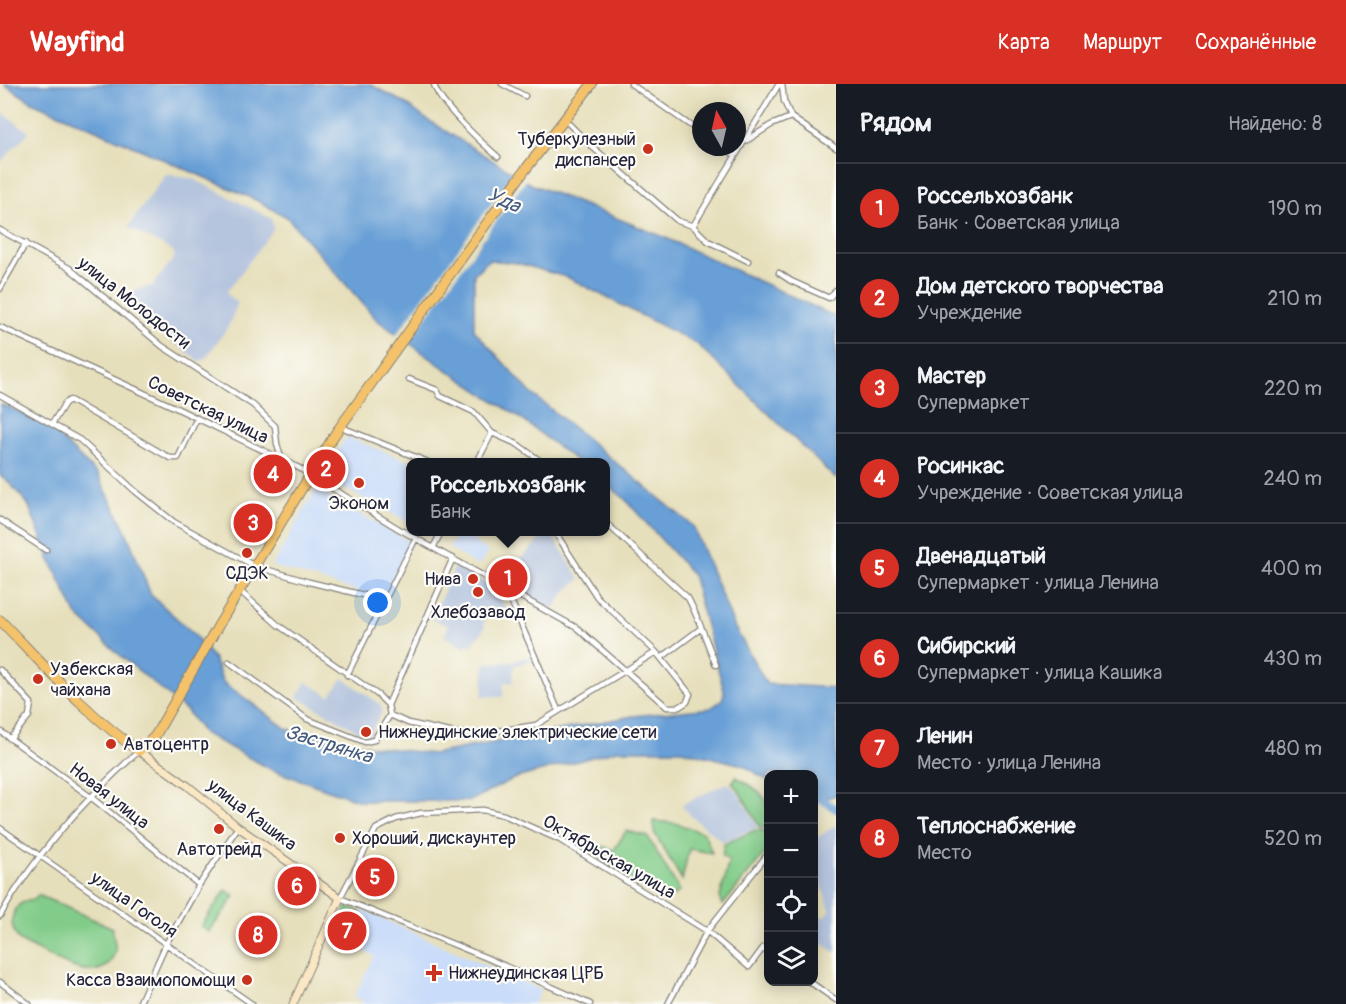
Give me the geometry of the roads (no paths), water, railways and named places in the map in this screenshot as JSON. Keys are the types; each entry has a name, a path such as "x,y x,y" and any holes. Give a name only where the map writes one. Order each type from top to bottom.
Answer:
{"highway":[{"path":"139,751 155,736 221,621 340,427 525,170 592,84"},
{"name":"улица Кашика","path":"0,620 82,704 116,735 139,751"}],"street":[{"path":"434,84 439,96 478,139 498,157"},
{"path":"502,84 525,96"},
{"path":"631,84 692,127"},
{"path":"780,84 791,117 836,148"},
{"path":"746,139 780,84"},
{"path":"746,141 771,125 791,117"},
{"path":"565,119 589,144 678,221 693,226 708,241 748,261"},
{"path":"693,226 734,156"},
{"name":"улица Молодости","path":"0,230 69,268 162,346 253,405 275,426 282,461"},
{"path":"0,288 26,243"},
{"path":"778,273 829,298 836,290"},
{"name":"Советская улица","path":"0,327 197,418 310,475 406,532"},
{"path":"409,379 437,390 441,396 474,412 492,433 517,444 536,458"},
{"path":"0,396 80,440 135,491 174,522 255,566 384,600"},
{"path":"52,424 65,403 70,400 170,458 178,458 197,418"},
{"path":"340,427 418,458"},
{"path":"479,458 492,433"},
{"path":"0,520 46,550"},
{"path":"610,527 688,598 716,665"},
{"name":"Советская улица","path":"413,536 577,628 667,707 679,707 687,702 690,694 661,658"},
{"path":"433,548 439,536"},
{"path":"558,536 597,597 661,658 700,629"},
{"path":"347,675 416,538"},
{"path":"388,705 453,558"},
{"path":"506,589 558,710"},
{"path":"229,662 307,719 365,742 374,740 390,715 388,705 378,695 278,625 240,591"},
{"path":"390,715 415,724 454,733 478,734 536,724 656,652"},
{"path":"0,670 31,703 29,716 10,739"},
{"name":"Новая улица","path":"0,731 92,798 200,885"},
{"path":"0,916 2,907 39,855 139,751"},
{"name":"улица Кашика","path":"139,751 188,786 238,827 340,898 487,958 590,1004"},
{"name":"Октябрьская улица","path":"340,898 376,829 396,819 421,813 483,810 504,815 560,840 707,931 749,966 764,949"},
{"path":"139,1004 166,944 200,885 238,827"},
{"name":"улица Гоголя","path":"0,828 252,1004"},
{"path":"668,1004 707,931 764,859"},
{"path":"293,1004 340,898"},
{"path":"0,982 28,1004"},
{"path":"817,986 836,1000"}],"water":[{"path":"4,84 370,84 406,104 426,119 531,184 664,237 836,317 836,479 697,344 569,278 517,263 489,260 474,274 474,330 530,392 693,526 735,628 767,684 836,688 836,795 818,802 818,770 764,770 764,778 743,765 681,750 617,750 513,779 470,801 360,801 272,770 203,733 187,711 115,651 76,614 50,560 28,504 6,479 0,476 0,404 43,421 98,475 126,531 151,595 193,633 214,659 223,682 287,729 370,746 433,754 633,716 711,708 722,699 724,691 692,574 624,498 610,487 610,458 573,458 516,415 444,368 377,320 287,217 254,199 32,102"}],"waterway":[{"path":"818,797 836,809"}],"place":[{"name":"Туберкулезный диспансер","path":"648,149"},
{"name":"Дом детского творчества","path":"326,469"},
{"name":"Росинкас","path":"273,474"},
{"name":"Эконом","path":"359,483"},
{"name":"Мастер","path":"253,523"},
{"name":"СДЭК","path":"247,553"},
{"name":"Россельхозбанк","path":"508,578"},
{"name":"Нива","path":"473,579"},
{"name":"Хлебозавод","path":"478,592"},
{"name":"Узбекская чайхана","path":"38,679"},
{"name":"Нижнеудинские электрические сети","path":"366,732"},
{"name":"Автоцентр","path":"111,744"},
{"name":"Автотрейд","path":"219,829"},
{"name":"Хороший, дискаунтер","path":"340,838"},
{"name":"Двенадцатый","path":"375,877"},
{"name":"Сибирский","path":"297,886"},
{"name":"Ленин","path":"347,931"},
{"name":"Теплоснабжение","path":"258,935"},
{"name":"Нижнеудинская ЦРБ","path":"434,973"},
{"name":"Касса Взаимопомощи","path":"247,980"}],"water label":[{"name":"Уда","path":"504,200"},
{"name":"Застрянка","path":"329,744"}]}
